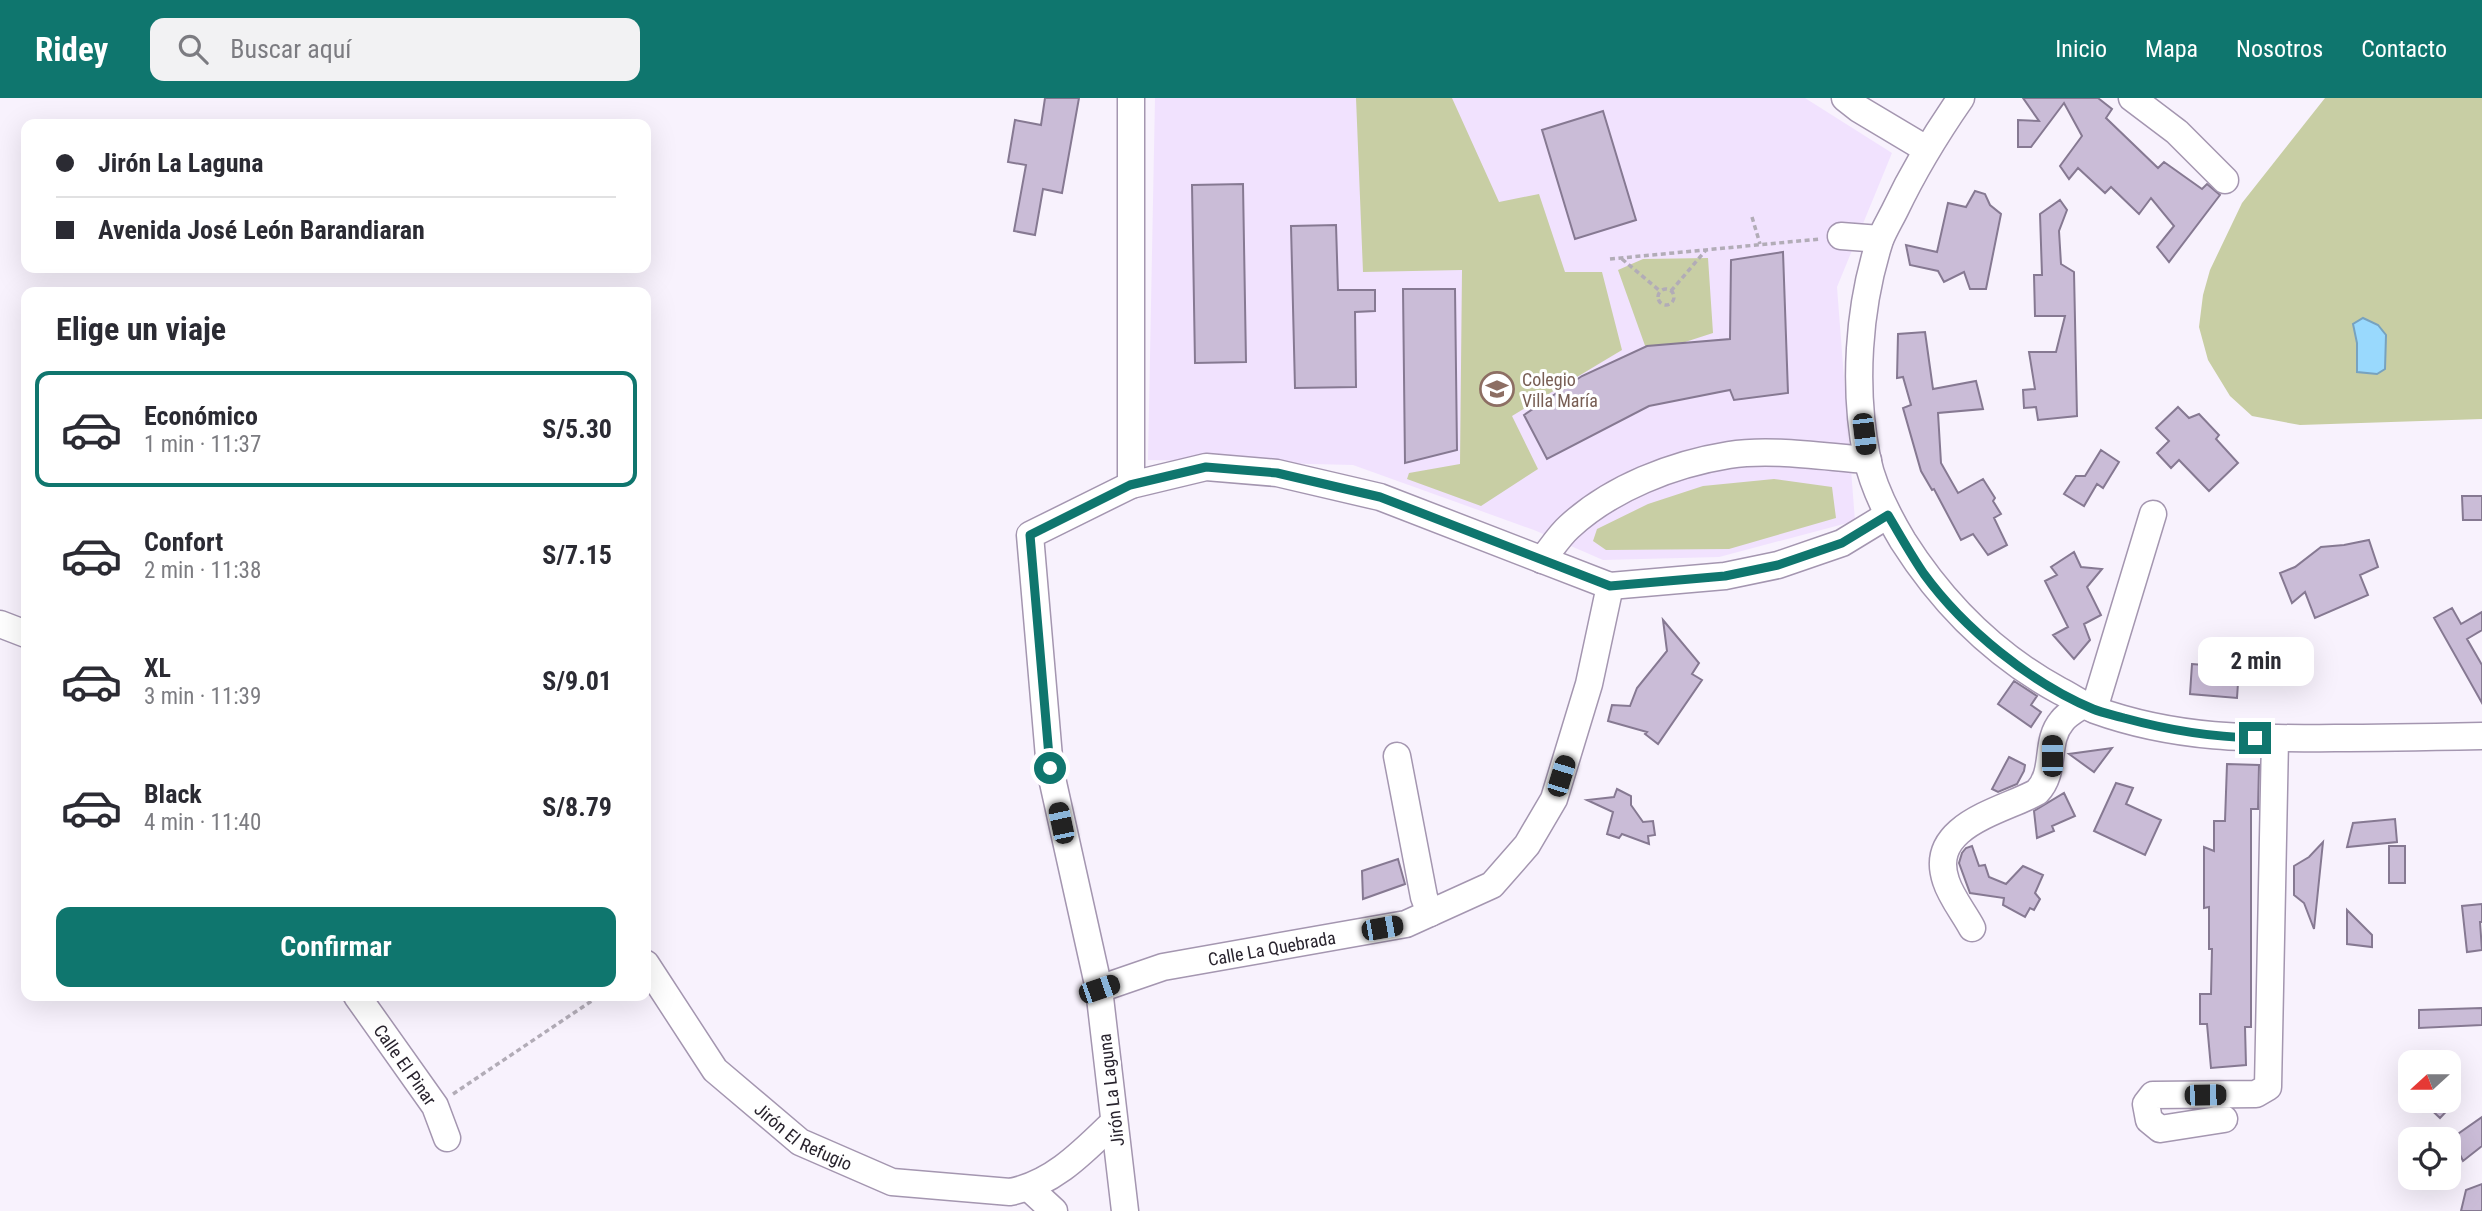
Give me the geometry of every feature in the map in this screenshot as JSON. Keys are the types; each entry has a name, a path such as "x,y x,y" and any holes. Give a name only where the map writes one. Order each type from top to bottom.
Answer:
{"street":[{"path":"1130,485 1131,98"},
{"path":"1845,98 1926,149"},
{"path":"1961,98 1926,149 1881,239 1866,299 1860,346 1861,408 1868,460 1888,515 1924,574 1992,646 2035,677 2089,707 2166,730 2216,737 2275,739 2482,736"},
{"path":"2132,98 2177,132 2225,180"},
{"path":"1835,237 1881,239"},
{"path":"1542,560 1569,527 1602,501 1678,467 1730,455 1790,454 1868,460"},
{"name":"Jirón La Laguna","path":"1125,1211 1099,989 1050,768 1030,535 1130,485 1206,467 1277,473 1380,497 1610,586 1725,576 1778,565 1842,543 1888,515"},
{"path":"1972,928 1946,883 1944,859 1949,844 1963,827 2037,792 2045,783 2052,756 2052,741 2061,721 2089,707 2153,514"},
{"name":"Calle La Quebrada","path":"1099,989 1163,967 1406,924 1492,886 1527,845 1554,799 1589,684 1610,586"},
{"path":"0,624 21,632"},
{"path":"2224,1119 2160,1129 2149,1120 2146,1104 2153,1095 2256,1094 2269,1087 2275,739"},
{"path":"1397,756 1424,897 1430,913"},
{"name":"Jirón El Refugio","path":"651,972 715,1070 800,1142 892,1182 1010,1192 1029,1188 1079,1155 1114,1122"},
{"name":"Calle El Pinar","path":"361,1001 435,1106 447,1138"},
{"path":"1029,1188 1054,1211"}],"path":[{"path":"1752,217 1760,244"},
{"path":"1610,259 1835,237"},
{"path":"1671,291 1707,250"},
{"path":"1621,258 1660,291"},
{"path":"1660,291 1671,291 1674,301 1666,306 1659,302 1660,291"},
{"path":"435,1106 592,1001"}],"shaded area":[{"name":"Colegio Villa María","path":"1155,98 1805,98 1892,153 1837,287 1855,521 1719,557 1603,560 1534,530 1353,465 1148,460"}],"green space":[{"path":"1356,98 1452,98 1499,202 1539,194 1565,272 1602,272 1622,350 1512,416 1538,469 1481,506 1407,479 1409,473 1460,464 1462,270 1363,272"},
{"path":"2325,98 2482,98 2482,419 2300,425 2252,416 2230,396 2208,360 2199,327 2203,295 2210,270 2242,203"},
{"path":"1708,258 1713,333 1648,354 1618,270 1643,259"},
{"path":"1774,479 1832,487 1836,518 1729,549 1606,550 1593,541 1597,529 1648,504 1703,486"}],"water":[{"path":"2363,318 2378,325 2386,335 2385,369 2377,374 2357,372 2357,343 2353,324"}],"building":[{"path":"1045,98 1079,98 1062,193 1043,189 1035,235 1014,231 1026,165 1008,162 1015,120 1041,125"},
{"path":"2023,98 2098,98 2112,109 2106,118 2158,168 2164,162 2202,189 2207,184 2220,195 2169,262 2157,247 2174,226 2151,198 2139,214 2111,187 2105,193 2078,168 2069,179 2060,166 2082,136 2064,103 2031,147 2018,147 2018,120 2039,121"},
{"path":"1603,111 1636,220 1575,239 1542,130"},
{"path":"1243,184 1246,362 1195,363 1192,185"},
{"path":"1975,191 1985,194 1990,205 2001,214 1986,289 1970,289 1964,272 1944,282 1938,271 1910,265 1906,245 1937,252 1948,203 1966,207"},
{"path":"2060,200 2067,210 2059,231 2061,264 2074,272 2077,416 2038,420 2036,407 2024,408 2023,390 2035,389 2029,352 2056,352 2065,316 2035,316 2034,275 2042,275 2040,214"},
{"path":"1336,225 1338,290 1375,290 1375,311 1355,312 1356,387 1295,388 1291,226"},
{"path":"1783,252 1788,393 1734,400 1730,390 1649,406 1547,459 1524,415 1582,376 1647,346 1730,339 1731,260"},
{"path":"1403,289 1455,289 1457,450 1405,463"},
{"path":"1925,332 1933,389 1976,381 1983,409 1938,413 1941,463 1958,493 1983,479 1995,498 1993,501 2001,514 1994,518 2007,545 1988,555 1973,534 1961,540 1934,489 1932,490 1921,471 1903,408 1911,405 1903,377 1897,378 1898,334"},
{"path":"2178,407 2189,418 2199,414 2219,435 2216,439 2238,463 2209,491 2179,460 2171,468 2157,453 2169,441 2156,428"},
{"path":"2101,450 2119,462 2103,488 2097,484 2084,506 2064,494 2076,476 2085,476"},
{"path":"2462,496 2482,496 2482,520 2463,520"},
{"path":"2369,540 2378,567 2360,575 2368,595 2315,618 2305,592 2292,603 2280,573 2295,567 2321,547"},
{"path":"2074,552 2081,567 2102,569 2087,587 2101,615 2084,624 2090,640 2074,659 2053,635 2068,627 2045,581 2057,575 2051,567"},
{"path":"2452,608 2461,624 2482,612 2482,630 2467,639 2482,665 2482,703 2434,618"},
{"path":"1663,620 1699,663 1692,674 1702,680 1658,744 1645,734 1647,732 1608,721 1612,705 1630,706 1637,688 1667,651"},
{"path":"2192,664 2239,668 2237,698 2190,694"},
{"path":"2014,681 2037,696 2031,705 2041,712 2031,727 1998,704"},
{"path":"2112,748 2094,772 2069,754"},
{"path":"2009,757 2025,765 2024,771 2017,784 1998,792 1992,789"},
{"path":"2227,764 2259,765 2258,809 2251,809 2251,1027 2245,1027 2246,1065 2211,1068 2207,1024 2200,1024 2200,994 2211,994 2212,949 2209,949 2209,907 2204,908 2204,847 2214,851 2214,821 2225,821"},
{"path":"2116,783 2133,788 2126,804 2161,820 2145,855 2094,831"},
{"path":"1617,789 1631,796 1631,805 1643,822 1653,821 1655,835 1648,836 1649,844 1622,834 1619,838 1607,834 1613,812 1587,800 1614,797"},
{"path":"2064,793 2075,816 2052,826 2054,831 2037,838 2034,811"},
{"path":"2395,819 2397,842 2347,847 2353,823"},
{"path":"2323,842 2314,929 2304,903 2294,895 2294,866 2309,857"},
{"path":"1972,846 1979,866 1985,865 1989,877 2006,884 2023,866 2043,875 2035,893 2040,899 2034,910 2030,908 2025,917 2003,905 2004,898 1970,893 1959,863 1962,853"},
{"path":"2389,846 2405,846 2405,883 2389,883"},
{"path":"1398,859 1405,884 1363,899 1362,871"},
{"path":"2482,904 2482,950 2467,952 2462,906"},
{"path":"2347,910 2372,935 2372,947 2347,944"},
{"path":"2482,1008 2482,1025 2419,1028 2419,1010"},
{"path":"2482,1117 2482,1146 2463,1161 2461,1157 2461,1132"},
{"path":"2482,1184 2482,1211 2461,1211 2466,1190"}],"place":[{"name":"Colegio Villa María","path":"1497,389"}],"route":[{"path":"1050,768 1030,535 1130,485 1206,467 1277,473 1380,497 1610,586 1725,576 1778,565 1842,543 1888,515 1924,574 1955,610 1992,646 2035,677 2094,709 2166,730 2216,737 2255,738"}]}
